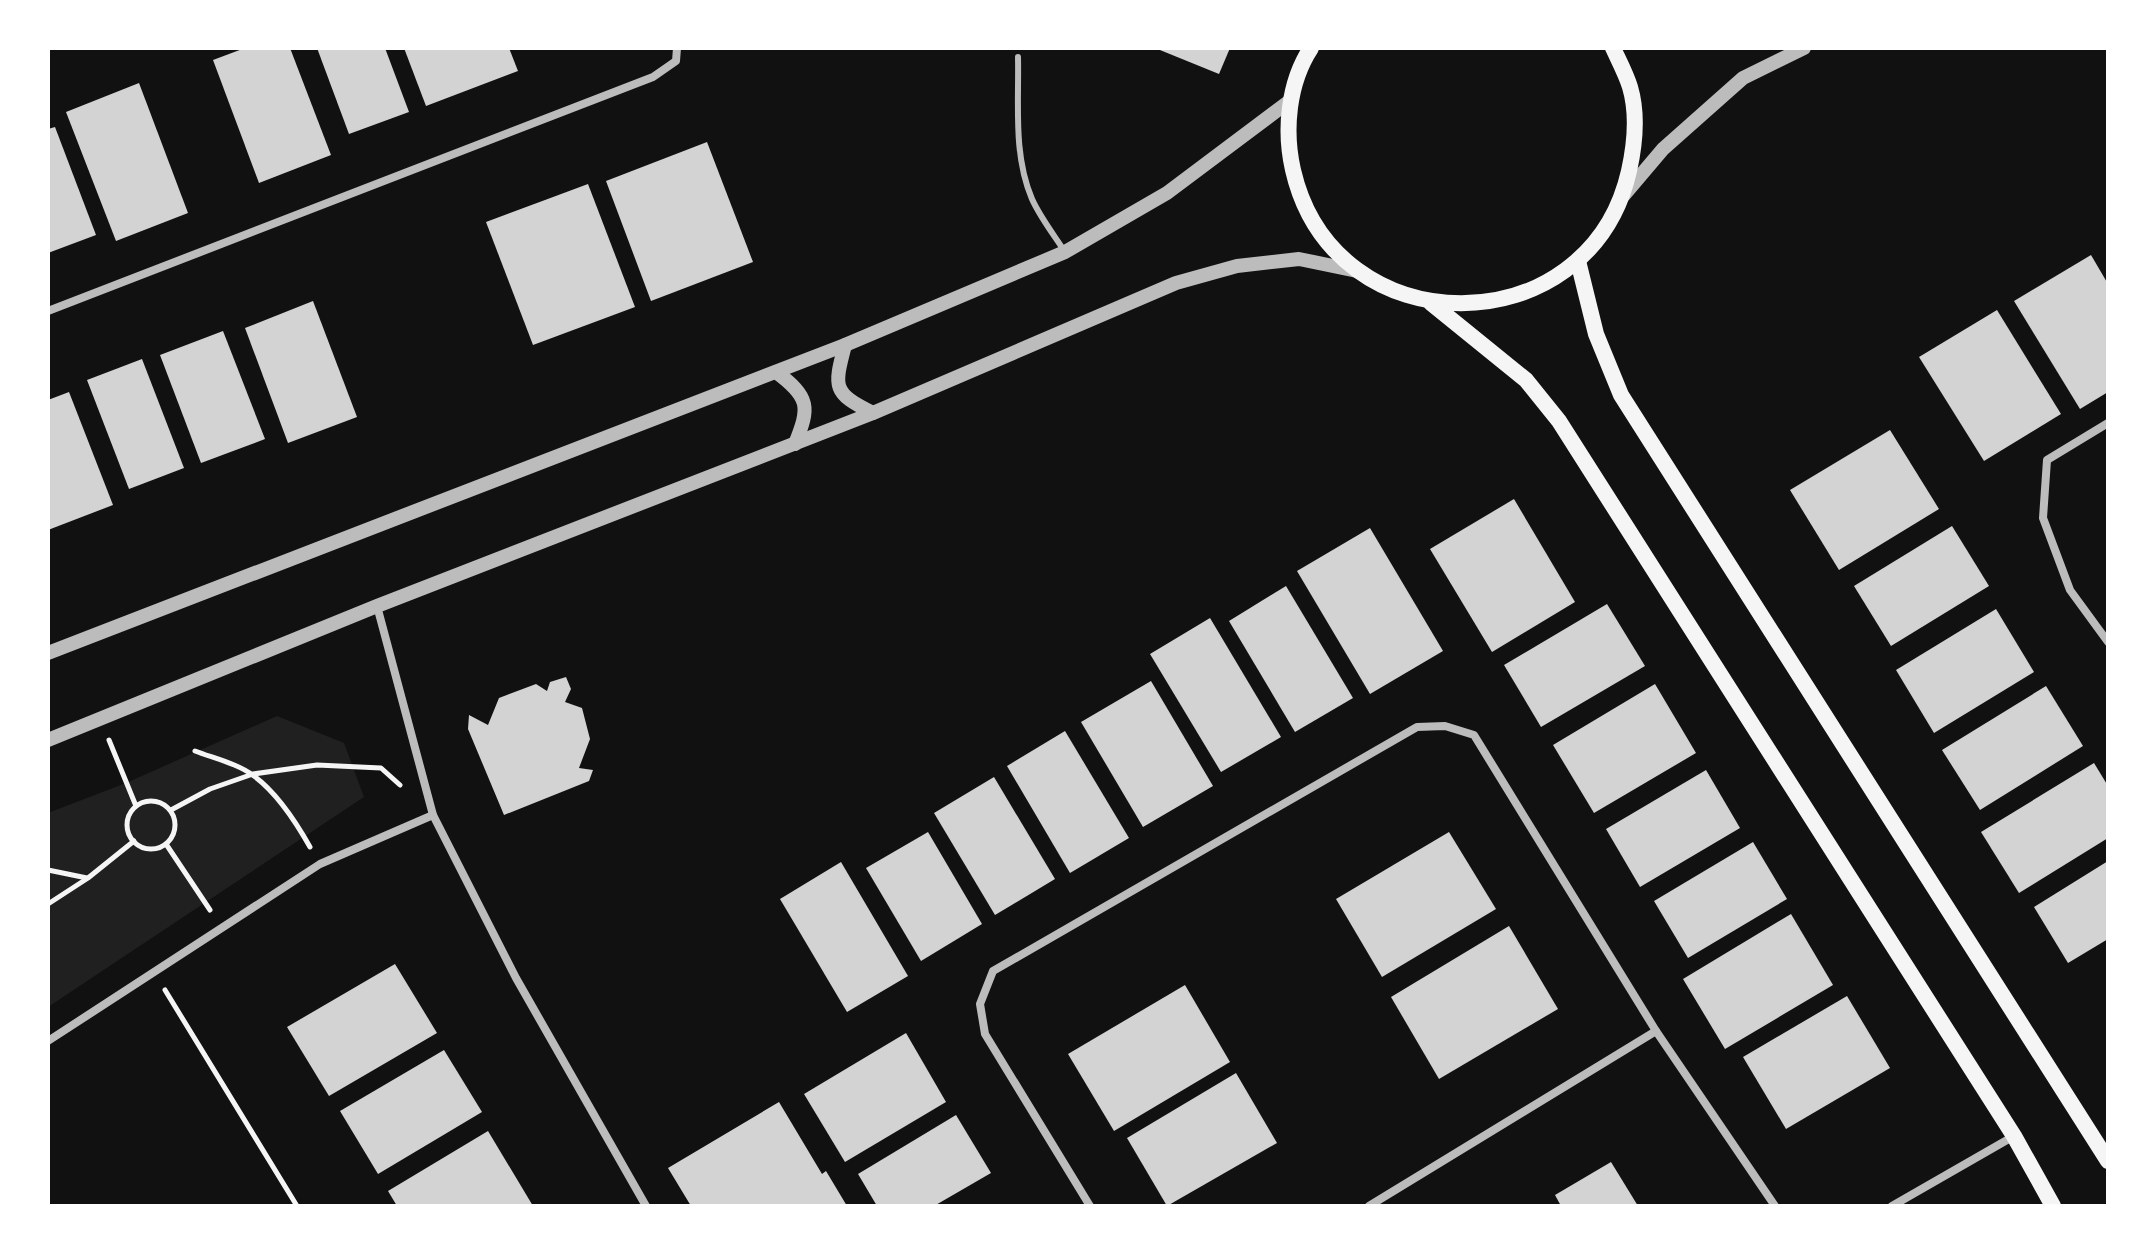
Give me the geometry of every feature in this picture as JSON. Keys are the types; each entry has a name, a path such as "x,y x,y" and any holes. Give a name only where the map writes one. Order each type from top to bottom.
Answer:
{"main road":[{"path":"1311,48 1303,60 1291,100 1288,148 1299,195 1323,237 1357,271 1392,291 1431,303 1483,304 1534,289 1578,261 1605,231 1624,195 1636,143 1631,89 1613,48"},
{"path":"1578,261 1596,334 1621,395 2108,1161"},
{"path":"1431,303 1526,380 1559,421 2014,1136 2053,1206"}],"street":[{"path":"48,311 653,77 676,61 677,48"},
{"path":"1624,195 1663,149 1743,78 1804,48"},
{"path":"48,653 845,345 1065,252 1167,193 1291,100"},
{"path":"48,740 377,606 873,413 1176,283 1237,266 1299,259 1357,271"},
{"path":"845,345 837,373 839,390 849,401 873,413"},
{"path":"776,372 796,387 805,401 806,417 795,444"},
{"path":"2108,423 2047,460 2043,518 2070,590 2108,642"},
{"path":"377,606 433,815 516,978 646,1206"},
{"path":"1090,1206 985,1034 980,1004 993,971 1417,727 1445,726 1474,735 1656,1031 1775,1206"},
{"path":"48,1041 320,864 433,815"},
{"path":"1369,1206 1656,1031"},
{"path":"1892,1206 2014,1136"}],"lane":[{"path":"1018,57 1020,153 1024,177 1034,202 1065,252"}],"path":[{"path":"100,718 136,806"},
{"path":"195,751 253,774 302,831 320,864"},
{"path":"171,810 210,789 253,774 317,765 381,768 433,815"},
{"path":"148,801 161,802 171,810 176,822 166,844 155,848 143,847 134,841 128,829 128,817 136,806 148,801"},
{"path":"48,904 88,878 134,841"},
{"path":"166,844 222,927"},
{"path":"48,870 88,878"},
{"path":"154,972 297,1206"}],"shaded area":[{"path":"277,716 344,743 364,797 48,1007 48,813 126,783"}],"building":[{"path":"245,48 290,48 331,155 259,183 213,60"},
{"path":"317,48 385,48 409,112 349,134"},
{"path":"404,48 509,48 518,71 426,106"},
{"path":"1155,48 1230,48 1219,74"},
{"path":"139,83 188,213 116,241 66,112"},
{"path":"55,127 96,235 48,253 48,129"},
{"path":"707,142 753,262 651,301 606,181"},
{"path":"588,184 635,307 533,345 486,222"},
{"path":"2091,255 2108,284 2108,392 2080,409 2014,301"},
{"path":"313,301 357,417 288,443 245,328"},
{"path":"1997,310 2061,414 1984,461 1919,357"},
{"path":"223,331 265,439 201,463 160,355"},
{"path":"142,359 184,468 129,489 87,380"},
{"path":"69,392 113,505 48,530 48,400"},
{"path":"1890,430 1939,509 1839,570 1790,490"},
{"path":"1514,499 1575,602 1492,652 1430,549"},
{"path":"1952,526 1989,586 1891,646 1854,586"},
{"path":"1370,528 1443,651 1370,694 1297,571"},
{"path":"1286,586 1353,698 1295,732 1229,621"},
{"path":"1607,604 1645,666 1541,727 1504,665"},
{"path":"1996,609 2034,672 1934,733 1896,670"},
{"path":"1210,618 1281,737 1221,772 1150,654"},
{"path":"566,677 571,689 565,702 582,708 590,739 579,768 593,770 589,781 504,815 468,729 469,715 488,725 499,698 536,684 547,691 550,682"},
{"path":"1151,681 1213,786 1143,827 1081,722"},
{"path":"1655,684 1696,753 1594,813 1553,745"},
{"path":"2046,686 2083,746 1980,810 1942,750"},
{"path":"1065,731 1129,838 1070,873 1007,766"},
{"path":"2094,763 2108,786 2108,838 2019,893 1981,832"},
{"path":"1706,770 1740,828 1640,887 1606,829"},
{"path":"994,777 1055,879 995,915 934,813"},
{"path":"928,832 982,924 921,961 866,868"},
{"path":"1449,832 1496,909 1382,977 1336,899"},
{"path":"1753,842 1787,899 1688,958 1654,901"},
{"path":"2108,861 2108,939 2068,963 2034,907"},
{"path":"841,862 908,976 847,1012 780,899"},
{"path":"1791,914 1833,985 1725,1049 1683,979"},
{"path":"1509,926 1558,1009 1439,1079 1391,997"},
{"path":"395,964 437,1033 329,1096 287,1027"},
{"path":"1185,985 1230,1062 1114,1131 1068,1054"},
{"path":"1847,996 1890,1068 1786,1129 1743,1057"},
{"path":"906,1033 946,1102 845,1162 804,1094"},
{"path":"444,1050 482,1112 378,1174 340,1111"},
{"path":"1236,1073 1277,1143 1167,1206 1127,1138"},
{"path":"779,1102 822,1174 826,1171 847,1206 691,1206 668,1168"},
{"path":"956,1115 991,1173 934,1206 877,1206 858,1174"},
{"path":"488,1131 533,1206 397,1206 388,1191"},
{"path":"1611,1162 1638,1206 1561,1206 1555,1195"}]}
